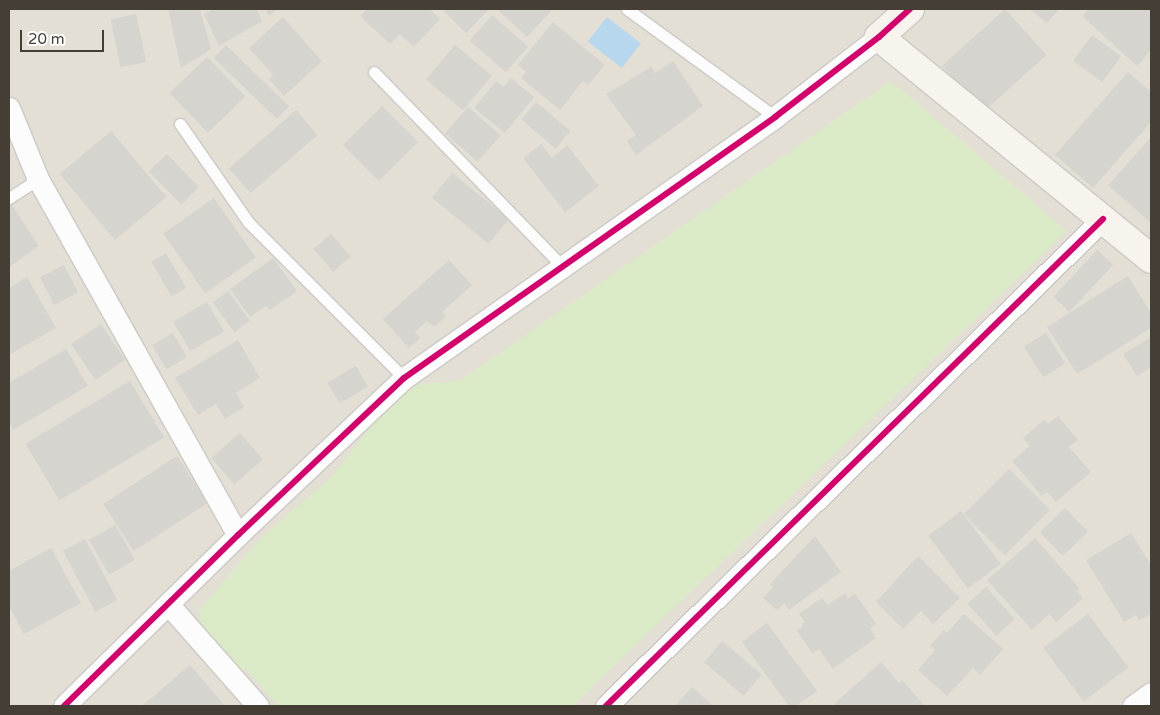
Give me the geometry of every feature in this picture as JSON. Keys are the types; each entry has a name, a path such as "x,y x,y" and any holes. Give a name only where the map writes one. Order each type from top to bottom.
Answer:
{"street":[{"path":"64,706 238,535 404,378 775,117 879,37 910,9"},
{"path":"879,37 1151,259"},
{"path":"9,108 38,179 238,535"},
{"path":"606,706 1103,219"},
{"path":"168,604 258,706"},
{"path":"1133,706 1151,693"}],"lane":[{"path":"627,9 775,117"},
{"path":"374,72 563,267"},
{"path":"180,124 248,222 404,378"},
{"path":"9,198 38,179"}],"shaded area":[{"path":"9,9 1151,9 1151,706 9,706"}],"green space":[{"path":"891,81 1067,231 572,706 278,706 246,669 215,675 201,651 200,609 260,539 331,477 388,405 409,386 461,380"}],"water":[{"path":"607,17 641,43 622,68 588,41"}],"building":[{"path":"168,9 200,9 211,49 181,68"},
{"path":"213,9 257,9 262,21 219,46 204,14"},
{"path":"265,9 277,9 269,16"},
{"path":"367,9 429,9 440,19 414,47 400,34 390,44 360,16"},
{"path":"446,9 489,9 466,33 444,11"},
{"path":"497,9 553,9 527,37"},
{"path":"1005,9 1046,55 983,112 942,66"},
{"path":"1030,9 1059,9 1047,23"},
{"path":"1089,9 1151,9 1151,50 1137,66 1082,16"},
{"path":"136,14 146,62 121,67 111,19"},
{"path":"492,15 528,46 506,72 470,41"},
{"path":"283,17 322,61 284,96 269,79 273,75 249,48"},
{"path":"553,22 605,65 588,85 583,81 560,110 521,78 526,72 518,65"},
{"path":"1092,35 1121,56 1102,82 1073,61"},
{"path":"226,45 289,106 277,119 213,58"},
{"path":"455,45 492,76 463,110 426,79"},
{"path":"207,57 245,97 208,133 170,93"},
{"path":"673,61 703,106 636,155 627,141 636,135 606,94 651,67 655,73"},
{"path":"1128,72 1151,92 1151,122 1093,188 1055,155"},
{"path":"511,78 534,97 505,133 474,108 496,81 504,87"},
{"path":"536,102 570,131 556,149 521,120"},
{"path":"382,106 418,142 379,181 343,145"},
{"path":"468,107 500,135 477,162 445,133"},
{"path":"296,110 318,135 250,193 229,168"},
{"path":"111,131 166,197 115,240 60,174"},
{"path":"1151,137 1151,223 1108,185"},
{"path":"541,144 552,158 567,145 599,186 565,212 523,158"},
{"path":"167,154 199,187 181,204 149,171"},
{"path":"452,173 509,219 489,244 432,198"},
{"path":"214,198 256,258 205,293 163,234"},
{"path":"9,201 39,246 9,267"},
{"path":"331,234 351,257 333,272 314,249"},
{"path":"1097,250 1113,265 1069,312 1053,297"},
{"path":"166,253 186,288 171,296 151,262"},
{"path":"273,258 297,291 270,310 266,306 250,317 230,289"},
{"path":"449,260 472,285 442,312 446,317 434,327 427,321 415,332 420,338 409,348 383,319"},
{"path":"64,265 78,293 54,305 40,277"},
{"path":"1128,276 1151,313 1151,328 1077,374 1047,327"},
{"path":"27,277 56,328 9,355 9,288"},
{"path":"228,291 250,321 234,332 213,302"},
{"path":"207,302 224,331 190,351 173,322"},
{"path":"101,324 125,360 95,380 71,344"},
{"path":"173,333 187,357 166,369 152,345"},
{"path":"1046,333 1065,364 1043,377 1024,347"},
{"path":"1151,337 1151,367 1137,376 1123,354"},
{"path":"238,340 260,378 236,393 244,407 225,419 216,404 198,415 175,378"},
{"path":"66,349 88,386 13,430 9,422 9,383"},
{"path":"356,366 368,387 339,403 327,382"},
{"path":"130,381 164,438 59,500 25,444"},
{"path":"1058,416 1078,440 1069,447 1091,472 1056,502 1047,492 1042,496 1012,461 1030,446 1023,438 1044,420 1048,424"},
{"path":"240,433 263,459 234,484 211,458"},
{"path":"177,456 207,503 134,551 103,504"},
{"path":"1009,469 1050,510 1005,555 964,514"},
{"path":"1065,508 1088,532 1063,556 1040,532"},
{"path":"961,511 1001,564 968,588 928,536"},
{"path":"115,525 135,560 109,575 89,540"},
{"path":"1131,533 1151,565 1151,614 1139,621 1136,615 1124,622 1086,560"},
{"path":"815,536 841,572 789,610 784,603 777,610 763,598 773,587 770,584"},
{"path":"1035,538 1079,588 1077,591 1083,598 1056,622 1049,614 1032,630 987,580"},
{"path":"85,539 117,600 95,612 63,551"},
{"path":"51,548 81,603 24,634 9,606 9,571"},
{"path":"918,556 960,598 933,624 921,611 903,629 876,602"},
{"path":"986,587 1015,619 996,636 967,604"},
{"path":"845,593 848,598 855,593 876,624 870,629 876,638 833,669 819,649 812,653 797,631 805,622 799,614 822,598 828,605"},
{"path":"964,614 1003,649 980,675 973,668 947,696 918,670 935,650 930,646 944,630 947,633"},
{"path":"1088,614 1128,668 1084,701 1043,648"},
{"path":"767,623 817,691 796,706 789,706 742,642"},
{"path":"722,641 762,674 744,696 704,662"},
{"path":"881,662 899,683 902,680 924,705 832,706"},
{"path":"190,665 225,706 142,706"},
{"path":"692,687 714,706 675,706"}],"cycle path":[{"path":"64,706 238,535 404,378 775,117 879,37 910,9"},
{"path":"606,706 1103,219"}]}
